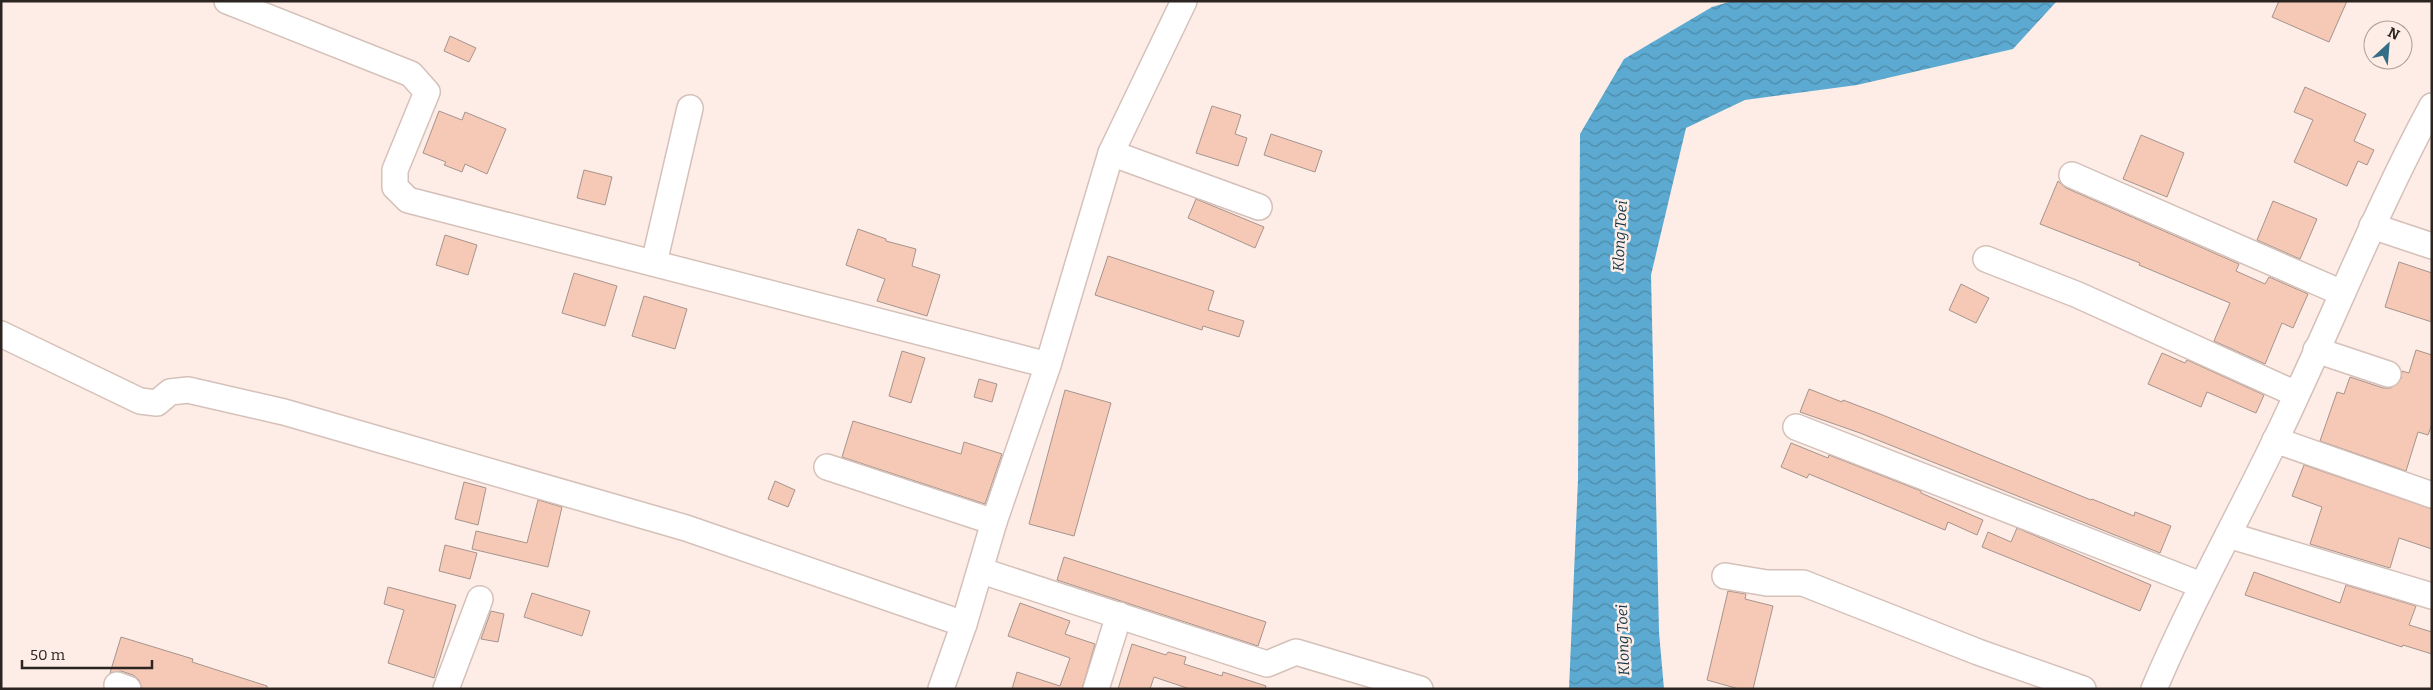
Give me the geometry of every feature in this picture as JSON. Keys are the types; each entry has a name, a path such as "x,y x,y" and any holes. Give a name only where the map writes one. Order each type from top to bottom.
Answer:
{"street":[{"path":"227,1 411,74 427,92 395,170 395,187 408,200 1048,365"},
{"path":"941,689 982,571 994,522 1048,365 1111,153 1184,1"},
{"path":"2154,689 2201,585 2275,440 2403,160 2432,106"},
{"path":"654,263 690,108"},
{"path":"1111,153 1259,207"},
{"path":"2072,175 2342,293"},
{"path":"2372,226 2432,246"},
{"path":"1986,259 2078,295 2296,394"},
{"path":"1,334 140,401 156,403 170,392 188,390 284,412 686,528 964,624"},
{"path":"2316,350 2388,374"},
{"path":"1796,427 2201,585"},
{"path":"2275,440 2432,495"},
{"path":"827,467 994,522"},
{"path":"2228,535 2432,596"},
{"path":"982,571 1267,664 1296,652 1420,689"},
{"path":"1725,576 1767,583 1803,583 1978,652 2083,689"},
{"path":"446,689 480,599"},
{"path":"1096,689 1119,615"}],"water":[{"name":"Klong Toei","path":"1732,1 2057,1 2013,49 1857,85 1745,100 1686,128 1651,275 1659,632 1664,689 1569,689 1578,480 1580,134 1624,59 1712,7"}],"building":[{"path":"2279,1 2347,1 2329,42 2272,17"},
{"path":"450,36 476,48 469,62 444,51"},
{"path":"2305,87 2366,114 2354,141 2374,150 2367,165 2358,161 2347,186 2294,162 2313,120 2294,112"},
{"path":"1212,106 1241,115 1235,134 1247,138 1238,166 1196,153"},
{"path":"439,111 462,120 465,112 506,129 487,174 465,164 462,172 444,165 446,162 423,153"},
{"path":"1271,134 1322,151 1315,172 1264,155"},
{"path":"2141,135 2184,153 2167,197 2123,179"},
{"path":"584,170 612,177 605,205 577,198"},
{"path":"2058,181 2066,188 2239,264 2236,271 2265,284 2269,277 2308,294 2293,328 2282,323 2265,364 2214,341 2230,303 2139,265 2140,263 2040,224"},
{"path":"1196,199 1264,227 1255,248 1188,218"},
{"path":"2273,201 2317,219 2300,259 2257,240"},
{"path":"858,229 886,239 886,241 916,249 912,266 940,275 927,316 877,301 885,279 846,265"},
{"path":"445,235 477,245 468,275 436,265"},
{"path":"1108,256 1214,291 1208,310 1244,321 1239,337 1203,326 1202,330 1095,295"},
{"path":"2399,262 2432,273 2432,322 2385,307"},
{"path":"574,273 617,286 605,326 562,313"},
{"path":"1961,284 1989,298 1976,323 1949,310"},
{"path":"644,296 687,309 675,349 632,336"},
{"path":"2416,350 2432,355 2432,424 2428,435 2418,432 2406,471 2320,441 2337,392 2344,394 2350,377 2383,388 2391,388 2401,379 2402,371 2409,373"},
{"path":"902,351 925,358 911,403 889,396"},
{"path":"2162,353 2185,363 2187,360 2264,395 2256,413 2207,392 2201,407 2148,384"},
{"path":"979,379 997,384 992,402 974,397"},
{"path":"1809,389 1880,414 2091,500 2134,516 2135,512 2171,526 2160,553 1860,433 1800,412"},
{"path":"1065,390 1111,403 1074,536 1029,524"},
{"path":"853,421 961,454 964,442 1002,454 985,504 842,457"},
{"path":"1791,443 1828,458 1829,455 1921,491 1921,493 1983,520 1977,535 1948,522 1945,530 1809,474 1807,478 1781,467"},
{"path":"2304,465 2432,509 2432,549 2399,538 2390,568 2310,544 2322,507 2292,496"},
{"path":"775,481 795,490 788,507 768,499"},
{"path":"464,482 486,488 478,525 455,519"},
{"path":"538,500 562,507 548,567 472,549 476,531 527,543"},
{"path":"2017,528 2151,585 2140,611 1982,547 1988,532 2011,542"},
{"path":"445,545 477,553 470,579 439,571"},
{"path":"1064,557 1266,622 1258,646 1057,580"},
{"path":"2254,572 2340,603 2346,585 2416,606 2409,625 2432,632 2432,654 2403,645 2402,647 2245,595"},
{"path":"388,587 456,605 434,678 388,663 404,610 384,604"},
{"path":"1728,591 1746,594 1745,599 1773,606 1753,689 1739,689 1707,680"},
{"path":"532,593 590,611 582,636 524,617"},
{"path":"1020,603 1070,621 1065,634 1095,644 1082,689 1012,689 1017,672 1060,686 1070,658 1008,636"},
{"path":"491,611 504,614 498,642 481,639"},
{"path":"121,637 193,659 192,662 267,686 267,689 142,689 139,680 133,675 121,671 110,673"},
{"path":"1132,644 1166,655 1168,652 1186,657 1184,664 1222,676 1223,672 1266,686 1265,689 1190,689 1154,677 1150,689 1118,689"}]}
